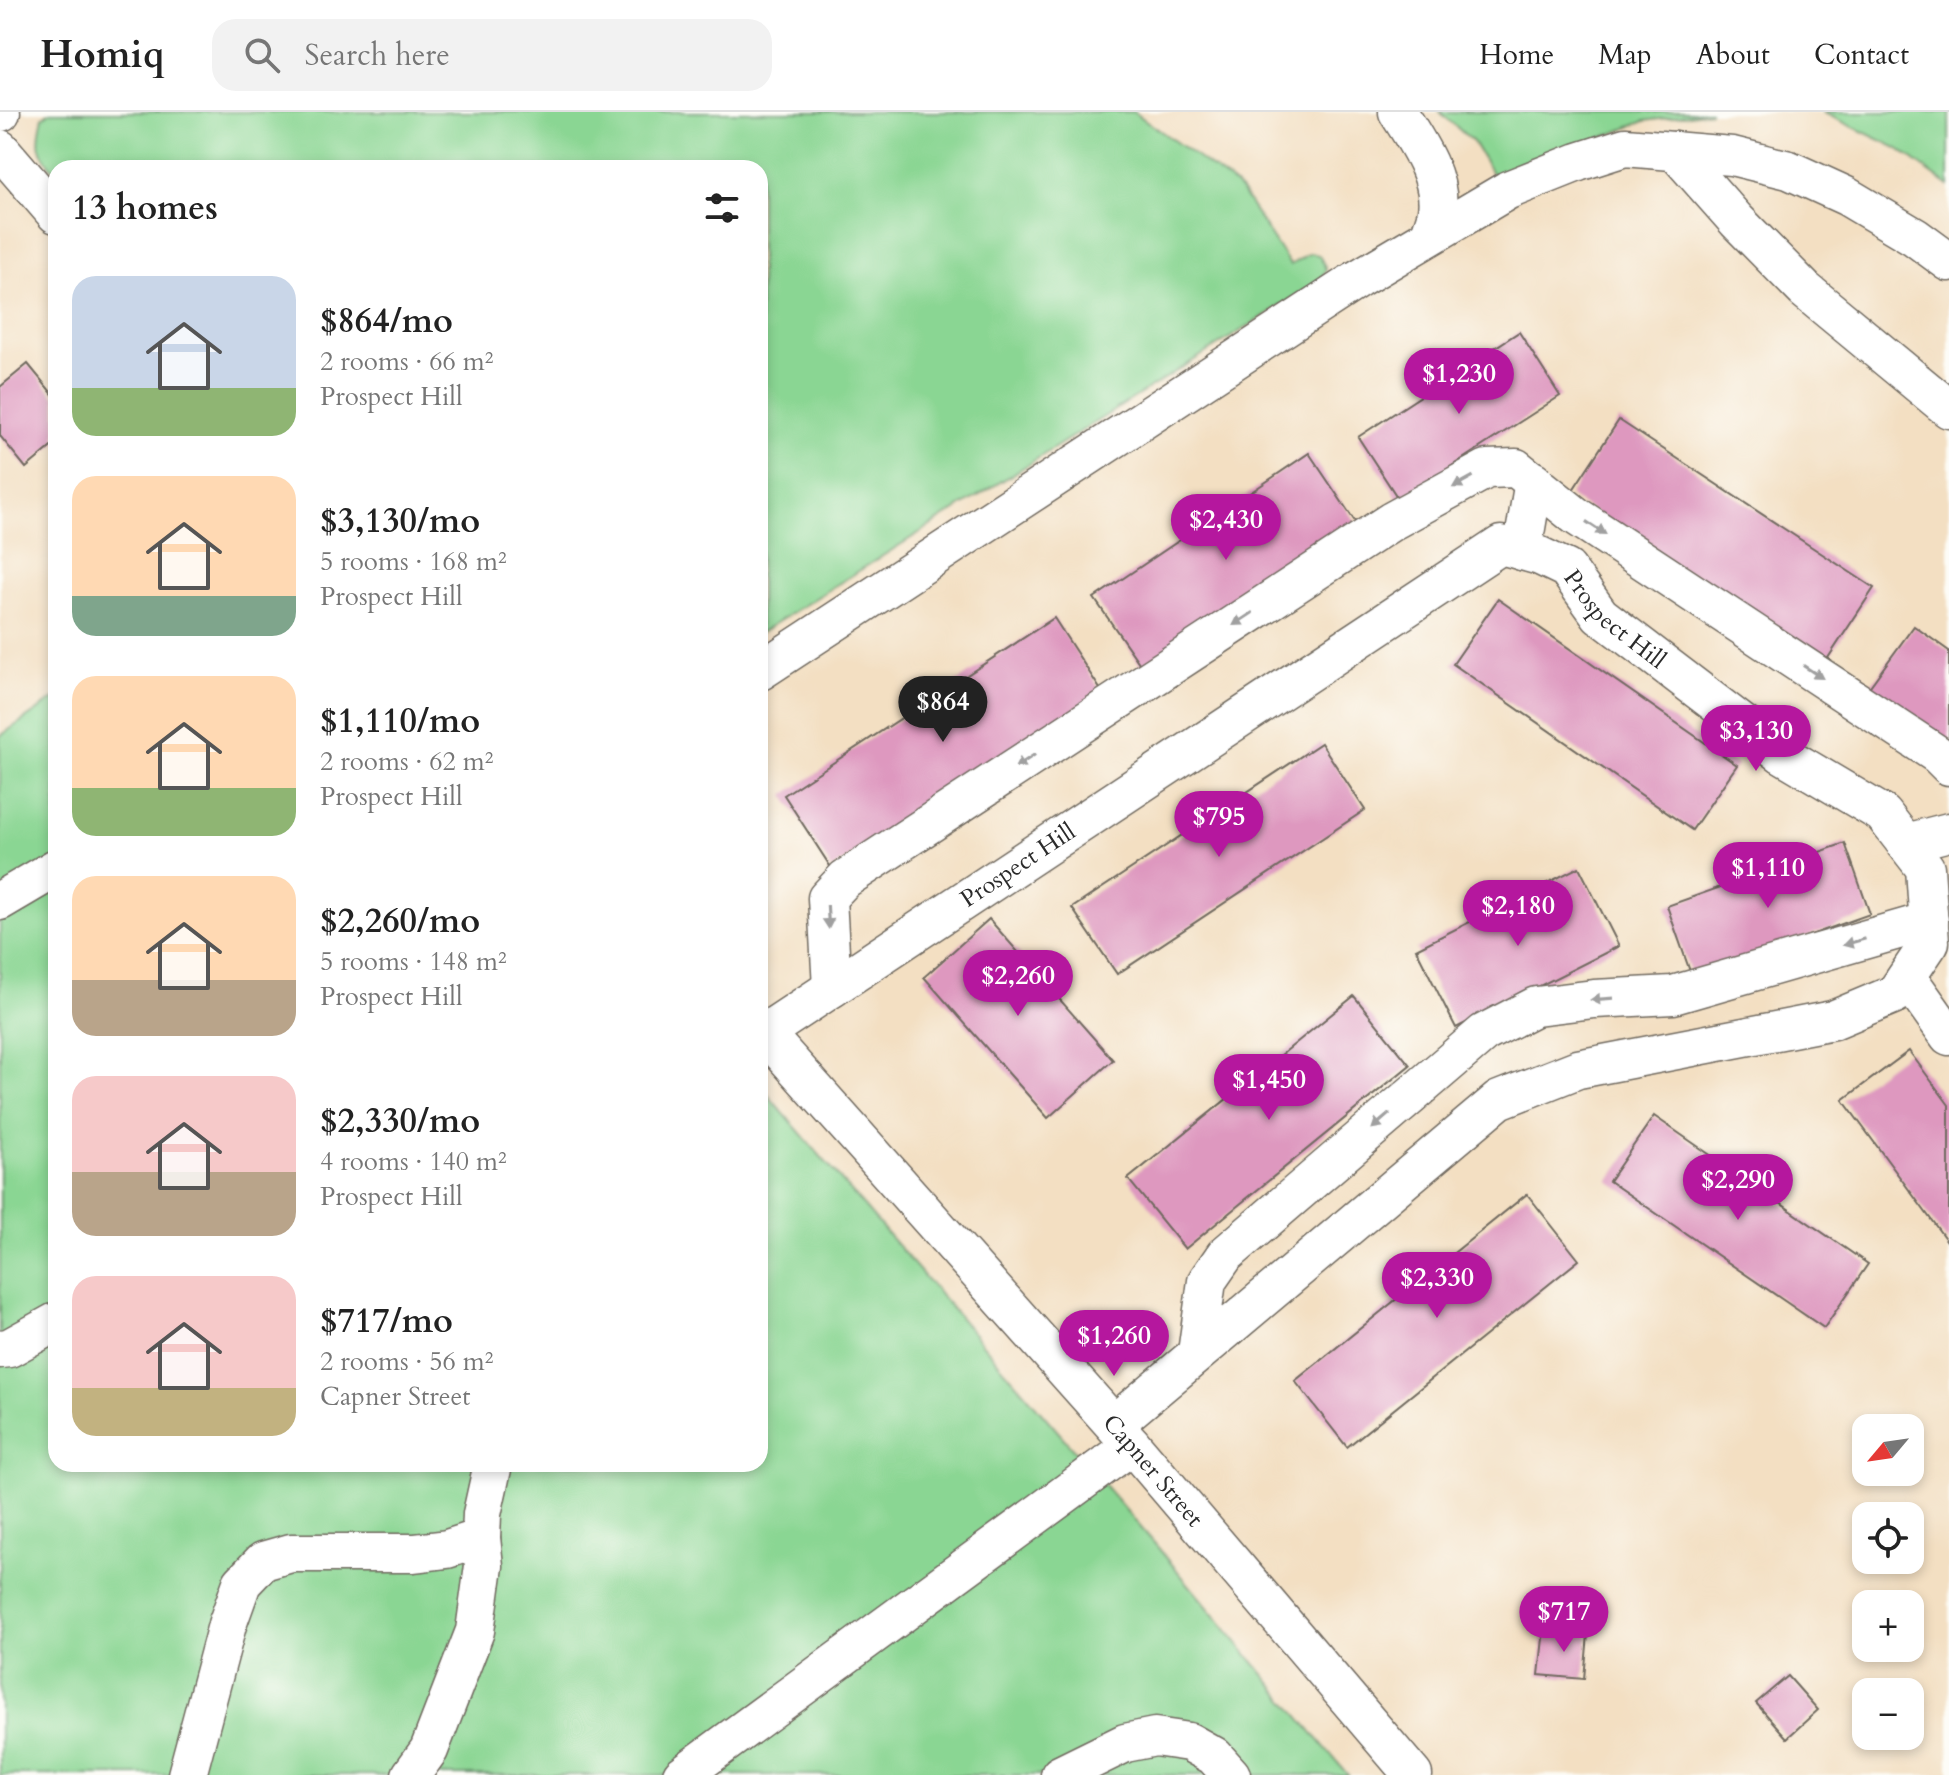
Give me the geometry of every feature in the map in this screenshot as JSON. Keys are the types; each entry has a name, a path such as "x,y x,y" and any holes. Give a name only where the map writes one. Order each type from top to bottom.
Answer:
{"street":[{"path":"1398,112 1426,159 1437,190 1437,210 1430,235"},
{"path":"768,666 1358,279 1508,190 1578,162 1625,147 1732,156 1789,170 1846,196 1915,237 1949,262"},
{"path":"0,149 48,205"},
{"path":"1675,151 1737,221 1805,290 1949,409"},
{"path":"832,988 827,898 845,879 1392,521 1487,469 1516,468 1576,516 1938,755 1949,766"},
{"path":"1522,551 1534,481"},
{"name":"Prospect Hill","path":"682,1775 1123,1434 1197,1353 1499,1100 1578,1069 1833,1020 1895,994 1930,942 1925,868 1883,814 1782,754 1600,615 1567,569 1540,556 1501,545 768,1029"},
{"path":"1906,843 1949,832"},
{"path":"0,901 48,873"},
{"path":"1197,1353 1207,1281 1225,1255 1484,1033 1536,1006 1673,995 1929,921"},
{"path":"1907,977 1949,1036"},
{"name":"Capner Street","path":"768,1041 1123,1434 1413,1775"},
{"path":"0,1349 9,1348 48,1326"},
{"path":"411,1775 429,1750 475,1631 484,1566 482,1514 491,1472"},
{"path":"187,1775 227,1625 242,1583 263,1561 291,1553 414,1553 447,1549 481,1538"},
{"path":"1060,1775 1125,1743 1155,1737 1189,1742 1214,1756 1231,1775"}],"green space":[{"path":"50,112 1134,112 1233,183 1290,265 1310,253 1319,255 1326,269 1320,281 768,628 768,160 48,160 48,163 39,141 43,117"},
{"path":"1440,112 1711,112 1645,121 1495,178 1473,142"},
{"path":"1822,112 1949,112 1949,186 1897,148"},
{"path":"48,703 48,1472 768,1472 768,1095 1155,1544 1348,1775 0,1775 0,736"}],"building":[{"path":"1519,332 1560,396 1399,500 1358,437"},
{"path":"28,364 48,388 48,450 26,468 0,436 0,387"},
{"path":"1619,420 1874,588 1824,664 1569,496"},
{"path":"1309,453 1358,526 1144,670 1094,598"},
{"path":"1498,599 1737,765 1692,830 1453,664"},
{"path":"1054,618 1102,692 832,869 784,795"},
{"path":"1914,626 1949,651 1949,747 1868,689"},
{"path":"1321,743 1365,810 1117,974 1072,908"},
{"path":"1845,843 1870,914 1692,977 1667,906"},
{"path":"1579,867 1619,946 1456,1028 1416,949"},
{"path":"989,919 1113,1060 1048,1118 924,977"},
{"path":"1354,996 1410,1065 1185,1249 1128,1179"},
{"path":"1909,1051 1949,1105 1949,1244 1843,1100"},
{"path":"1654,1116 1868,1264 1824,1328 1609,1181"},
{"path":"1527,1194 1579,1260 1347,1447 1295,1381"},
{"path":"1544,1629 1588,1634 1584,1679 1539,1675"},
{"path":"1788,1676 1818,1710 1787,1738 1756,1703"}]}
